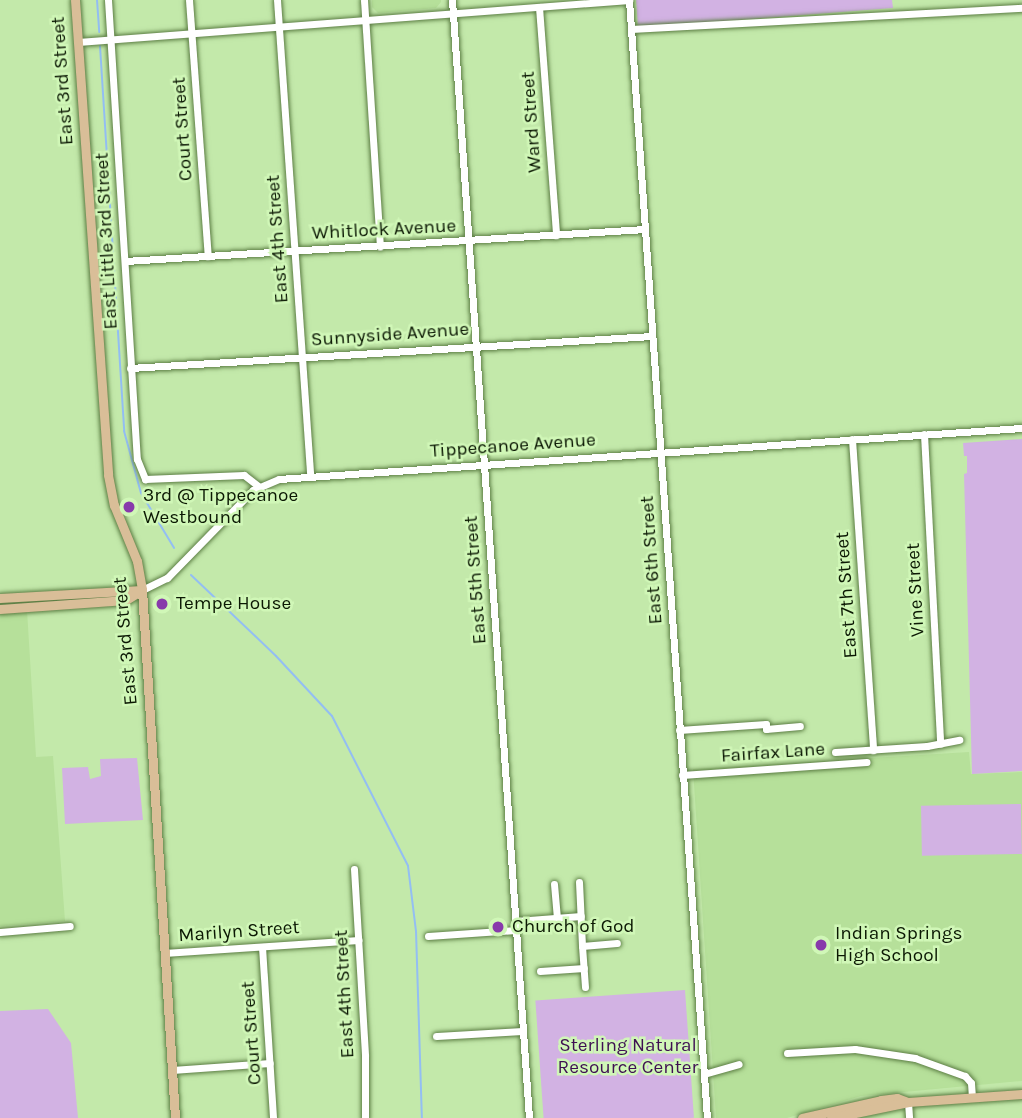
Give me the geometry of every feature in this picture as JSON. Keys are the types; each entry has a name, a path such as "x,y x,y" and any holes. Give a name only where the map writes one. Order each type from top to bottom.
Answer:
{"main road":[{"name":"East 3rd Street","path":"75,0 108,475 114,505 137,561 142,590 175,1118"},
{"path":"0,598 142,590"},
{"path":"0,609 126,600 142,590"},
{"path":"831,1118 908,1102 1022,1094"},
{"path":"802,1118 881,1100 897,1098 908,1102"}],"street":[{"name":"East Little 3rd Street","path":"108,0 137,459 145,479 244,475 258,486"},
{"name":"Court Street","path":"190,0 208,256"},
{"name":"East 4th Street","path":"277,0 310,475"},
{"path":"364,0 380,246"},
{"name":"East 5th Street","path":"452,0 529,1118"},
{"path":"78,41 629,0"},
{"name":"East 6th Street","path":"629,0 707,1118"},
{"name":"Ward Street","path":"539,7 556,235"},
{"path":"631,29 865,14 1022,8"},
{"name":"Whitlock Avenue","path":"125,261 645,229"},
{"name":"Sunnyside Avenue","path":"130,368 652,335"},
{"name":"Tippecanoe Avenue","path":"142,590 167,578 199,542 258,486 279,478 1022,428"},
{"name":"Vine Street","path":"924,434 940,744"},
{"name":"East 7th Street","path":"852,439 873,750"},
{"name":"Fairfax Lane","path":"679,730 766,724 766,729 800,726"},
{"name":"Fairfax Lane","path":"835,752 940,744 959,740"},
{"name":"Fairfax Lane","path":"682,775 867,762"},
{"name":"East 4th Street","path":"354,869 365,1056 365,1118"},
{"path":"579,882 586,987"},
{"path":"554,884 556,918"},
{"path":"516,920 581,916"},
{"path":"0,932 70,926"},
{"path":"428,936 516,930"},
{"name":"Marilyn Street","path":"164,953 359,940"},
{"path":"582,946 617,943"},
{"name":"Court Street","path":"262,947 273,1118"},
{"path":"540,971 584,968"},
{"path":"436,1037 523,1031"},
{"path":"787,1053 855,1049 915,1058 965,1076 971,1083 972,1097"},
{"path":"172,1069 270,1063"},
{"path":"704,1074 739,1064"},
{"path":"908,1102 909,1118"}],"shaded area":[{"path":"372,0 441,2 436,8 378,13 372,7"},
{"path":"27,610 36,757 53,756 65,921 0,926 0,612"},
{"name":"Indian Springs High School","path":"969,752 971,774 1022,772 1022,1081 861,1096 787,1118 716,1118 693,769"}],"green space":[{"path":"636,0 892,0 893,8 638,28"},
{"path":"1022,439 1022,771 972,774 964,474 967,473 967,456 964,456 963,443"},
{"path":"137,758 143,820 65,824 62,768 88,767 90,779 101,776 100,759"},
{"path":"1021,804 1022,854 922,856 921,806"},
{"name":"Sterling Natural Resource Center","path":"685,990 694,1118 544,1118 535,1000"},
{"path":"48,1009 71,1043 78,1118 0,1118 0,1011"}],"waterway":[{"path":"97,0 99,32"},
{"path":"100,46 124,431 141,493 174,548"},
{"path":"191,575 276,656 332,716 408,866 416,931 422,1118"}],"place":[{"name":"3rd @ Tippecanoe Westbound","path":"129,507"},
{"name":"Tempe House","path":"162,604"},
{"name":"Church of God","path":"498,927"},
{"name":"Indian Springs High School","path":"821,945"}]}
